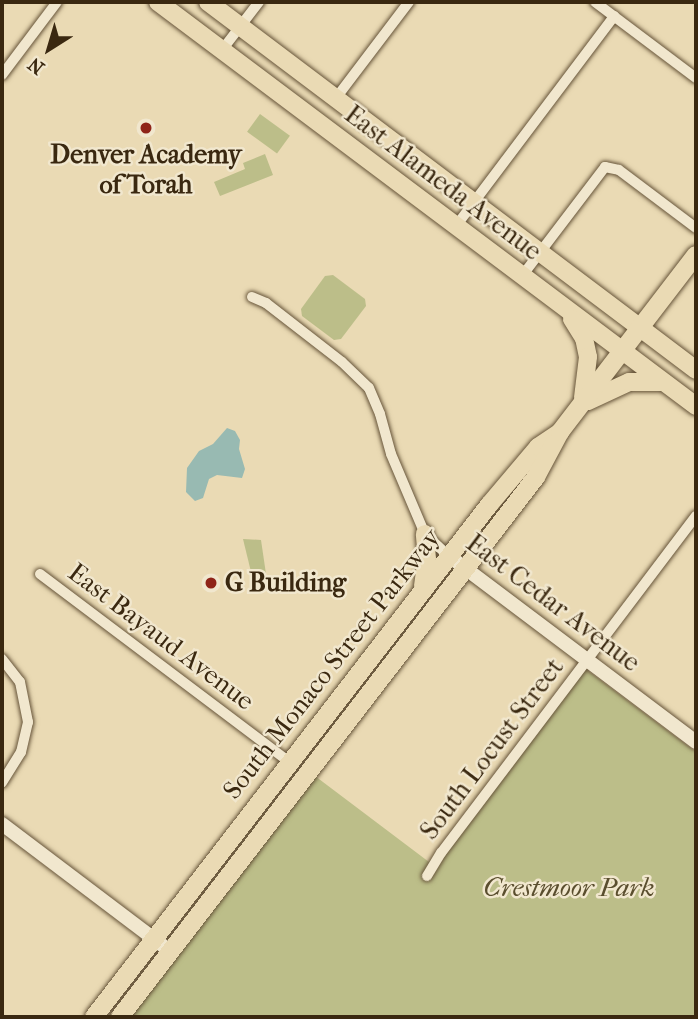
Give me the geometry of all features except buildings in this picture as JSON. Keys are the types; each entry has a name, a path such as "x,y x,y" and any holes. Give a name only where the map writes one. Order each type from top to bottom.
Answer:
{"main road":[{"name":"East Alameda Avenue","path":"158,2 696,406"},
{"name":"East Alameda Avenue","path":"208,2 696,370"},
{"name":"South Monaco Street Parkway","path":"120,1017 539,473 560,432 695,257"},
{"path":"561,305 579,328 587,348 588,375 582,404"},
{"path":"582,404 629,382 663,382"},
{"name":"South Monaco Street Parkway","path":"94,1017 288,761 449,556 526,460 543,442 560,432"},
{"path":"423,590 427,559 425,534"},
{"path":"311,766 306,758 309,749 328,725 336,700"},
{"path":"257,836 269,807 288,780 288,761"}],"street":[{"path":"2,75 57,2"},
{"path":"222,50 259,2"},
{"path":"336,99 409,2"},
{"path":"595,2 696,78"},
{"path":"456,226 614,16"},
{"path":"522,276 605,167 619,170 696,228"},
{"name":"East Cedar Avenue","path":"252,297 281,315 355,373 369,388 380,414 391,454 425,534 449,556 696,742"},
{"name":"South Locust Street","path":"427,876 441,853 696,516"},
{"name":"East Bayaud Avenue","path":"40,574 288,761"},
{"path":"2,659 20,682 28,722 21,752 2,782"},
{"path":"2,824 170,951"}],"green space":[{"path":"260,114 290,136 277,154 247,132"},
{"path":"265,154 273,175 220,196 214,182 245,169 243,163"},
{"path":"333,275 365,299 366,306 341,339 334,340 302,316 301,309 325,276"},
{"path":"243,539 261,540 266,574 252,576"},
{"name":"Crestmoor Park","path":"579,664 696,752 696,1017 129,1017 315,776 429,862"}],"water":[{"path":"227,428 235,431 240,440 239,449 245,469 242,478 217,475 209,479 203,498 195,501 186,492 187,468 199,451 213,444"}],"place":[{"name":"Denver Academy of Torah","path":"146,128"},
{"name":"G Building","path":"211,583"}]}
